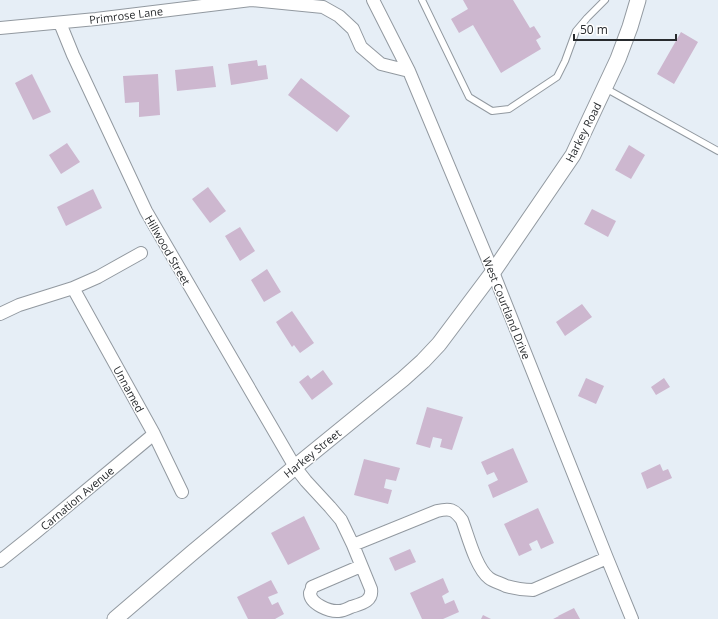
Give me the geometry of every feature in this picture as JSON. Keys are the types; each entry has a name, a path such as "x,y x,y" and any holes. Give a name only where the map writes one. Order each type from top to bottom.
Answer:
{"street":[{"name":"Primrose Lane","path":"0,28 60,23 251,0 323,7 339,16 353,29 361,47 381,64 409,71"},
{"name":"West Courtland Drive","path":"372,0 409,71 493,272 632,619"},
{"name":"Harkey Road","path":"493,272 573,155 618,59 638,0"},
{"name":"Hillwood Street","path":"60,23 73,55 146,211 295,467 341,520 353,545 372,594 366,602 340,611 331,611 314,602 310,592 312,587 361,566"},
{"path":"0,314 19,305 73,288 98,277 141,252"},
{"name":"Harkey Street","path":"115,619 423,361 439,344 493,272"},
{"name":"Unnamed","path":"73,288 154,434 182,492"},
{"name":"Carnation Avenue","path":"0,561 154,434"},
{"path":"353,545 437,511 446,509 453,510 462,520 479,564 484,572 496,582 513,588 533,590 607,558"}],"lane":[{"path":"422,0 469,97 492,111 509,109 557,78 576,32 587,18 605,0"},
{"path":"605,88 718,151"}],"building":[{"path":"463,0 513,0 530,28 534,26 541,37 536,40 541,49 501,73 473,25 459,33 451,19 468,9"},
{"path":"681,32 698,42 674,84 657,74"},
{"path":"257,60 258,66 266,65 268,79 231,85 228,64"},
{"path":"213,66 216,87 177,91 175,70"},
{"path":"32,74 51,112 33,120 15,83"},
{"path":"158,74 160,115 139,117 139,102 125,103 123,76"},
{"path":"301,78 350,116 337,132 288,95"},
{"path":"67,143 80,162 61,174 49,155"},
{"path":"629,145 645,155 631,179 615,170"},
{"path":"208,187 226,211 210,223 192,199"},
{"path":"93,189 102,208 66,226 57,207"},
{"path":"592,209 616,221 608,237 584,224"},
{"path":"240,227 255,251 240,261 225,236"},
{"path":"267,269 281,292 264,302 251,280"},
{"path":"582,304 592,317 565,336 556,322"},
{"path":"292,311 314,343 300,353 294,345 292,347 276,322"},
{"path":"323,370 333,384 312,400 299,382 308,375 311,379"},
{"path":"586,378 604,386 596,404 578,396"},
{"path":"664,378 670,387 656,395 651,387"},
{"path":"427,407 463,417 452,450 440,447 442,439 433,437 430,448 416,444"},
{"path":"513,448 528,482 493,498 488,485 498,480 494,472 487,475 481,462"},
{"path":"364,459 400,468 396,481 386,479 384,488 392,490 388,504 354,495"},
{"path":"660,464 663,471 668,469 672,478 647,489 641,473"},
{"path":"538,508 554,543 541,549 537,540 529,544 532,550 519,556 504,524"},
{"path":"304,516 320,549 288,565 271,533"},
{"path":"410,549 416,562 395,571 389,558"},
{"path":"443,578 449,592 442,596 445,604 454,600 459,612 443,619 422,619 410,593"},
{"path":"271,580 278,593 268,597 272,605 278,602 284,614 275,619 248,619 237,597"},
{"path":"574,608 580,619 553,619 558,616"},
{"path":"483,615 491,619 481,619"}]}
